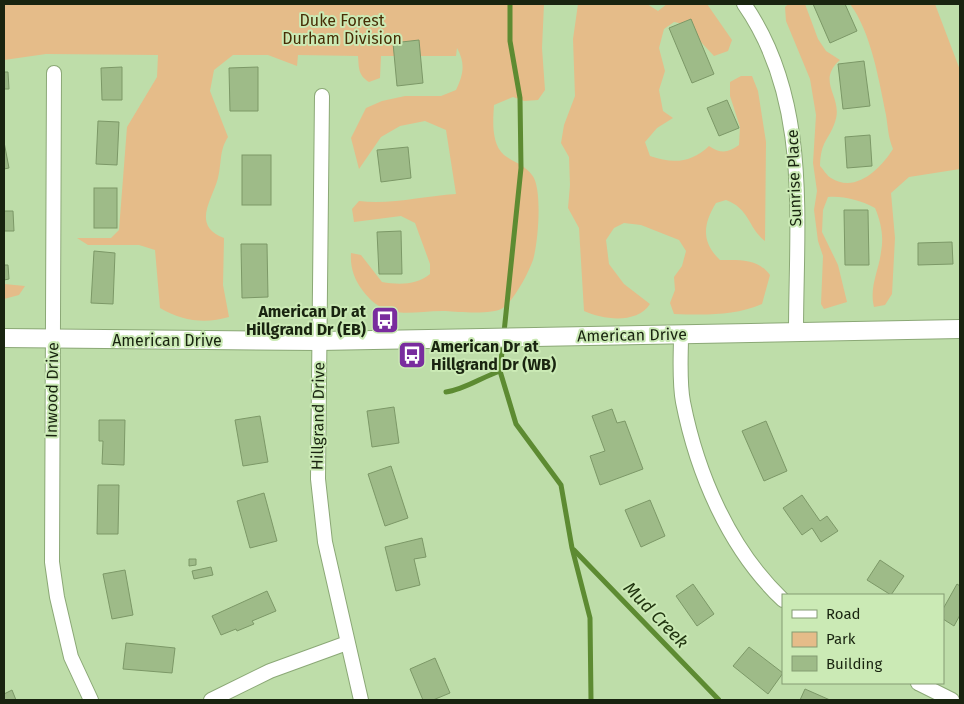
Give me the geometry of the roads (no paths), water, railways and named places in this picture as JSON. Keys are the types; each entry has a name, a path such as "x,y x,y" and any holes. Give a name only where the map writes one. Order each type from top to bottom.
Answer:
{"street":[{"name":"Sunrise Place","path":"744,4 767,44 777,67 791,115 796,154 796,332"},
{"name":"Inwood Drive","path":"54,74 52,562 57,598 71,658 91,700"},
{"name":"Hillgrand Drive","path":"322,96 318,479 325,542 361,700"},
{"name":"American Drive","path":"4,338 319,340 960,328"},
{"path":"681,334 683,401 705,480 719,510 743,551 782,599"},
{"path":"211,700 270,671 347,643"},
{"path":"920,684 952,700"}],"waterway":[{"path":"510,4 510,41 520,98 521,168 500,371 516,424 561,485 572,548 590,618 591,700"},
{"path":"446,392 460,389 500,371"},
{"name":"Mud Creek","path":"574,550 719,700"}],"place":[{"name":"American Dr at Hillgrand Dr (EB)","path":"385,320"},
{"name":"American Dr at Hillgrand Dr (WB)","path":"412,355"}],"park label":[{"name":"Duke Forest Durham Division","path":"342,29"}]}
